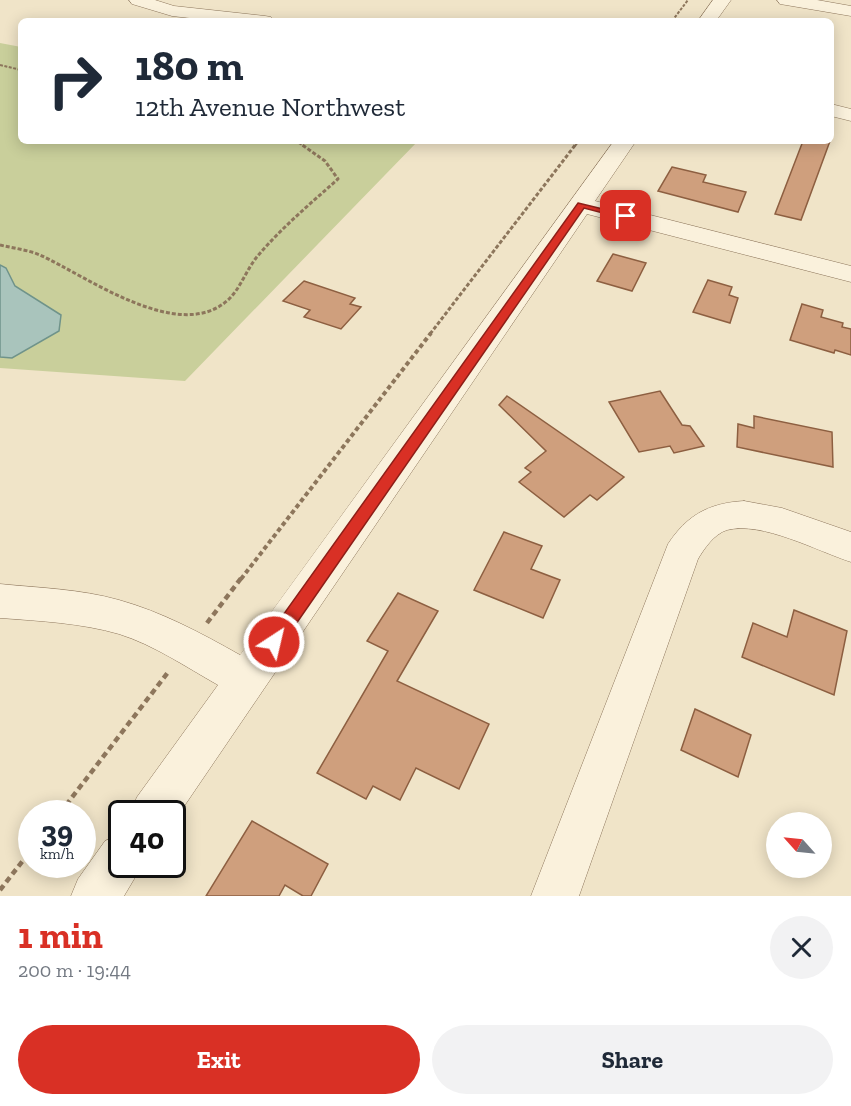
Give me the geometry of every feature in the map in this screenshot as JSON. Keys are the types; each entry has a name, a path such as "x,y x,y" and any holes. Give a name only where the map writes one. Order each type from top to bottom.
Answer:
{"street":[{"path":"138,0 172,11 237,18"},
{"path":"709,18 722,0"},
{"path":"786,0 817,3 851,11"},
{"path":"834,111 851,114"},
{"path":"162,800 623,144"},
{"path":"582,205 851,274"},
{"path":"555,896 681,555 694,535 712,520 736,515 788,525 851,547"},
{"path":"0,601 81,608 119,617 144,626 247,680"},
{"path":"95,896 108,878"}],"path":[{"path":"674,18 688,0"},
{"path":"0,65 18,69"},
{"path":"0,245 37,254 153,310 180,316 202,314 228,300 255,260 280,231 338,179 334,170 310,148 301,144"},
{"path":"70,800 577,144"},
{"path":"0,890 18,867"}],"green space":[{"path":"0,43 18,46 18,144 415,144 185,381 0,368"}],"water":[{"path":"0,265 6,268 15,286 61,315 59,331 12,358 0,357"}],"building":[{"path":"802,144 829,144 801,220 775,214"},
{"path":"672,167 706,175 703,182 746,192 738,212 658,191"},
{"path":"613,254 646,263 632,291 597,281"},
{"path":"708,280 732,287 729,295 738,298 730,323 693,312"},
{"path":"304,281 355,298 350,304 361,307 341,329 304,317 310,310 283,301"},
{"path":"802,304 823,310 821,317 843,323 842,327 851,329 851,355 835,350 834,353 790,340"},
{"path":"660,391 682,425 690,426 704,446 674,453 670,446 639,452 609,402"},
{"path":"507,396 624,477 597,500 590,495 564,517 519,482 531,472 525,468 546,451 499,405"},
{"path":"754,416 832,432 833,467 737,447 738,424 754,428"},
{"path":"504,532 542,546 531,569 560,580 543,618 474,590"},
{"path":"398,593 438,611 397,681 489,724 459,789 416,768 400,800 373,786 366,799 317,773 388,651 367,641"},
{"path":"794,610 847,631 834,695 742,657 753,623 787,637"},
{"path":"695,709 751,735 738,777 681,750"},
{"path":"252,821 328,864 311,896 303,896 285,885 279,896 206,896"}],"route":[{"path":"274,642 582,205 626,216"}]}
